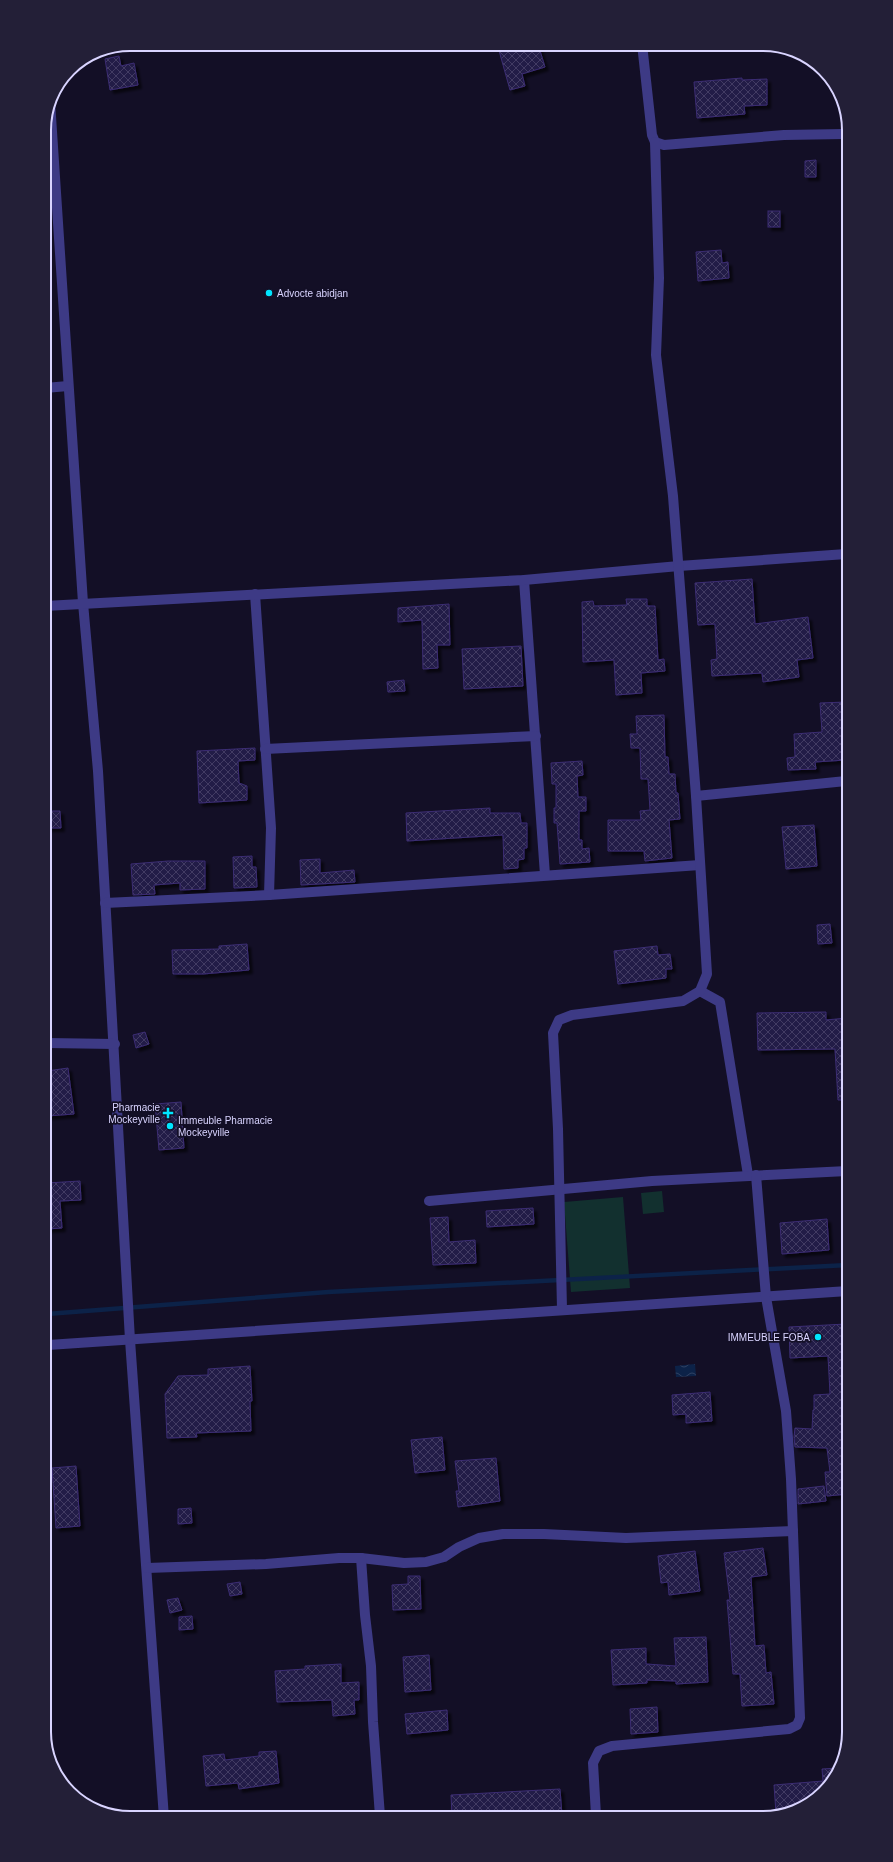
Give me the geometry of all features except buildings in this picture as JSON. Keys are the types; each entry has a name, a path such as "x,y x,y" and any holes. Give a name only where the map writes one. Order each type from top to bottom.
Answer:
{"street":[{"path":"562,1309 558,1190 558,1129 554,1033 559,1020 572,1015 683,1001 700,991 707,974 696,796 679,566 673,496 656,355 659,278 655,142 652,135 643,51"},
{"path":"51,123 83,603 98,771 104,903 114,1044 130,1340 163,1811"},
{"path":"655,142 664,145 784,134 842,134"},
{"path":"51,387 68,386"},
{"path":"51,606 524,580 679,566 842,554"},
{"path":"524,580 545,875"},
{"path":"255,594 271,828 269,895"},
{"path":"265,749 536,736"},
{"path":"696,796 842,781"},
{"path":"104,903 269,895 700,865"},
{"path":"596,1811 593,1763 599,1751 612,1746 789,1729 797,1725 800,1718 793,1531 786,1410 766,1296 752,1175 720,1002 700,991"},
{"path":"51,1043 114,1044"},
{"path":"429,1201 752,1175 842,1171"},
{"path":"51,1345 562,1309 842,1291"},
{"path":"146,1568 272,1564 339,1558 361,1558 404,1563 426,1562 444,1557 459,1547 479,1538 503,1534 544,1534 626,1538 793,1531"},
{"path":"361,1558 365,1615 371,1666 372,1722 380,1811"}],"green space":[{"path":"662,1191 664,1212 643,1214 641,1193"},
{"path":"623,1197 630,1288 571,1292 564,1202"}],"water":[{"path":"695,1364 696,1376 676,1377 675,1366"}],"waterway":[{"path":"51,1314 328,1292 842,1265"}],"place":[{"name":"Advocte abidjan","path":"269,293"},
{"name":"Pharmacie Mockeyville","path":"168,1113"},
{"name":"Immeuble Pharmacie Mockeyville","path":"170,1126"},
{"name":"IMMEUBLE FOBA","path":"818,1337"}]}
